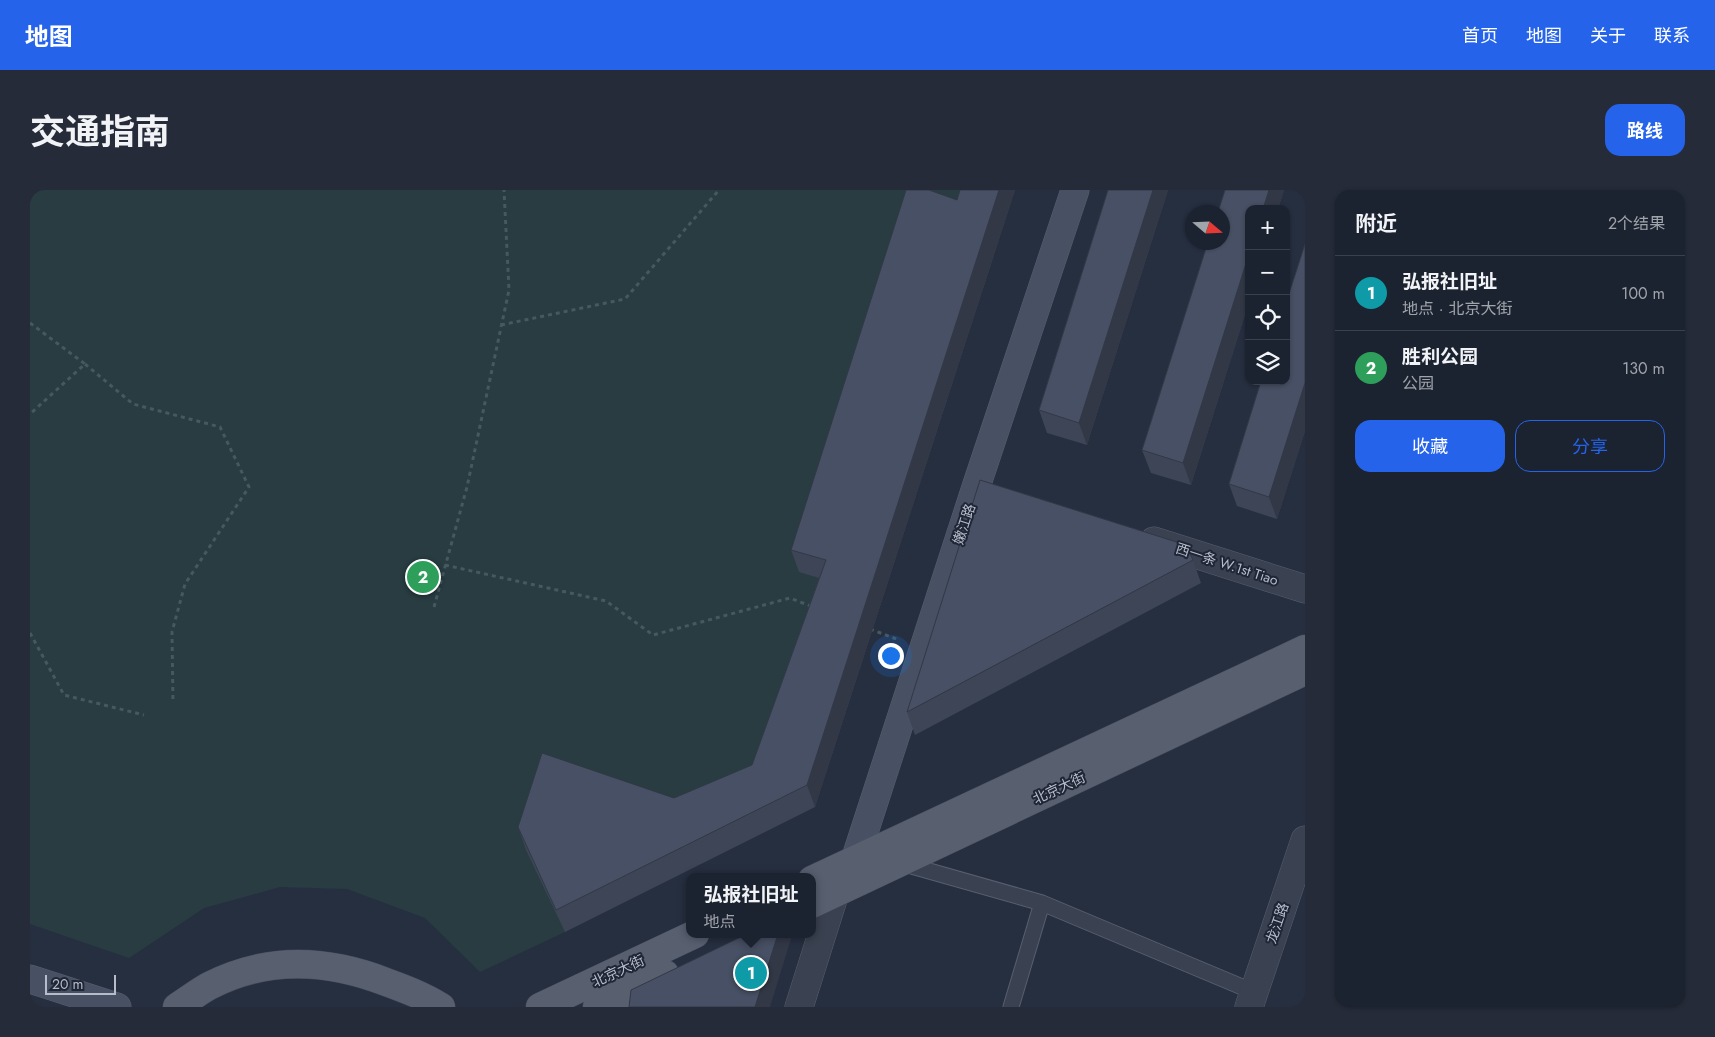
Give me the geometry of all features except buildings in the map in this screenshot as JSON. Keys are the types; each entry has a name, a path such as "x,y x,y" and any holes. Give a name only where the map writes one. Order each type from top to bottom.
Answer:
{"main road":[{"name":"嫩江路","path":"855,860 1075,190"},
{"name":"北京大街","path":"820,892 855,860 1305,649"},
{"name":"北京大街","path":"820,892 901,863 1305,671"},
{"name":"北京大街","path":"540,1007 704,943"},
{"name":"北京大街","path":"597,1007 704,943"},
{"path":"177,1007 209,986 233,976 258,968 310,963 337,966 362,972 412,992 441,1007"},
{"path":"30,979 117,1007"}],"street":[{"path":"977,484 1005,493"},
{"name":"西一条 W.1st Tiao","path":"1127,532 1305,589"},
{"name":"龙江路","path":"1251,1000 1305,840"},
{"path":"816,914 820,892"},
{"path":"799,1007 812,938"}],"lane":[{"path":"901,863 1042,902 1251,1000"},
{"path":"1011,1007 1042,902"}],"path":[{"path":"434,607 466,487 509,290 504,190"},
{"path":"501,325 624,299 719,190"},
{"path":"30,323 85,364 133,404 220,427 249,487 185,584 172,632 173,703"},
{"path":"30,414 85,364"},
{"path":"446,565 606,601 653,635 790,598 817,608"},
{"path":"861,625 923,649"},
{"path":"30,633 64,695 144,715"}],"green space":[{"path":"30,190 975,190 760,787 565,932 480,972 425,918 347,889 280,887 204,908 129,958 30,924"}],"place":[{"name":"胜利公园","path":"423,577"},
{"name":"弘报社旧址","path":"751,973"}]}
